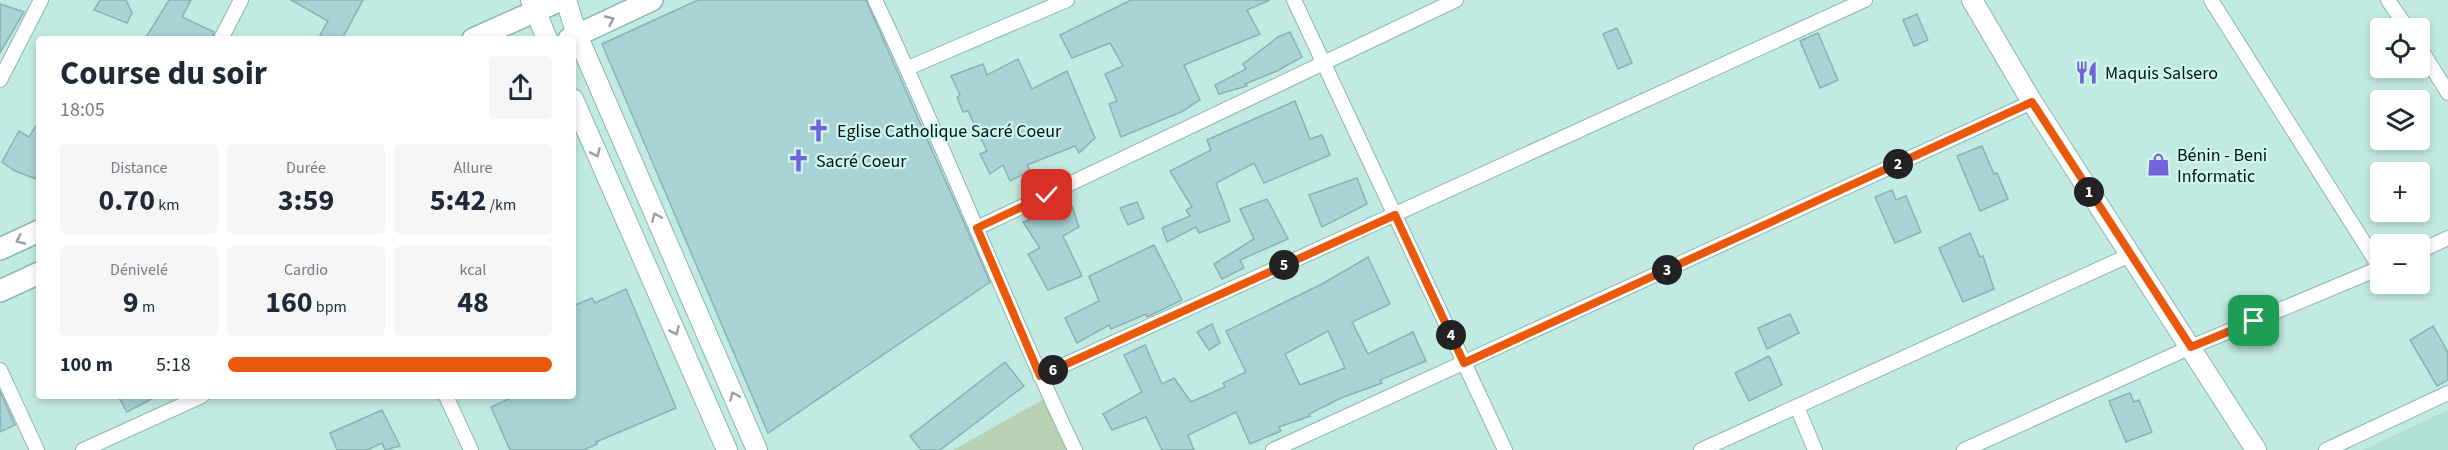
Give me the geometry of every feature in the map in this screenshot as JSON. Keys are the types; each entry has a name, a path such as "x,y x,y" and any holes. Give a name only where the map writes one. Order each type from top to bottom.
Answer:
{"main road":[{"path":"478,36 533,6 563,0 573,36"},
{"path":"575,36 652,0"},
{"path":"1972,0 2032,102 2256,450"},
{"path":"533,6 546,36"},
{"path":"576,44 757,450"},
{"path":"576,106 727,450"},
{"path":"0,249 36,232"},
{"path":"0,291 36,274"}],"street":[{"path":"0,80 41,0"},
{"path":"223,36 241,0"},
{"path":"875,0 908,68 1040,376 1075,450"},
{"path":"908,68 1067,0"},
{"path":"1294,0 1505,450"},
{"path":"977,228 1456,0"},
{"path":"1040,376 1865,0"},
{"path":"2211,0 2370,252"},
{"path":"2388,0 2400,18"},
{"path":"2430,64 2447,91"},
{"path":"1273,450 2032,102"},
{"path":"2430,246 2448,238"},
{"path":"1701,450 2130,255"},
{"path":"1964,450 2191,347 2370,272"},
{"path":"0,370 37,450"},
{"path":"2326,450 2448,393"},
{"path":"83,450 195,399"},
{"path":"447,399 471,450"},
{"path":"1797,407 1815,450"}],"shaded area":[{"path":"1044,399 1071,450 953,450"},
{"path":"2448,410 2448,450 2363,450"}],"building":[{"path":"100,0 126,0 132,13 127,23 94,10"},
{"path":"169,0 191,0 182,17 214,32 213,36 147,36"},
{"path":"291,0 363,0 344,36 320,35 328,21"},
{"name":"Sacré Coeur","path":"698,0 866,0 990,282 768,433 602,44"},
{"path":"1131,0 1270,0 1247,10 1260,34 1184,65 1200,100 1181,112 1121,137 1109,104 1117,101 1105,74 1123,66 1110,43 1072,58 1060,35"},
{"path":"0,4 24,12 0,53"},
{"path":"1917,14 1928,40 1914,46 1903,20"},
{"path":"1617,28 1632,63 1618,69 1603,34"},
{"path":"1290,32 1302,57 1277,71 1245,84 1247,86 1219,94 1215,85 1246,69 1243,64 1278,37"},
{"path":"1818,33 1838,80 1820,88 1800,41"},
{"path":"1018,59 1032,89 1067,71 1095,138 1079,153 1075,146 1027,165 1030,171 1010,181 1003,165 990,174 980,154 987,151 968,111 963,112 957,97 960,95 951,76 983,64 987,75"},
{"path":"1295,101 1310,139 1322,135 1330,155 1264,183 1254,163 1216,183 1230,221 1199,233 1196,227 1167,242 1162,228 1190,216 1186,210 1192,207 1170,171 1211,150 1207,140"},
{"path":"36,126 36,179 15,171 2,162 19,131 29,137"},
{"path":"1982,146 2008,199 1980,211 1957,156"},
{"path":"1357,178 1367,204 1322,227 1309,195"},
{"path":"1892,190 1896,200 1906,196 1921,232 1895,243 1875,197"},
{"path":"1267,199 1288,239 1240,260 1244,268 1222,279 1214,264 1254,239 1240,209"},
{"path":"1137,202 1144,218 1128,225 1120,208"},
{"path":"1072,206 1079,227 1063,236 1082,276 1048,290 1028,254 1040,248 1023,222"},
{"path":"1970,233 1980,257 1983,256 1994,289 1963,302 1939,248"},
{"path":"1154,245 1182,300 1147,317 1146,314 1111,329 1109,325 1077,343 1065,318 1099,301 1089,276"},
{"path":"1368,257 1390,304 1352,322 1368,354 1413,332 1426,361 1380,380 1382,383 1341,398 1309,414 1310,416 1279,427 1281,431 1250,444 1236,412 1188,435 1194,450 1162,450 1146,417 1112,430 1103,414 1142,392 1124,355 1145,345 1162,384 1174,378 1191,402 1225,387 1223,383 1246,372 1226,331 1322,284","holes":["1328,331 1345,368 1300,385 1285,354"]},
{"path":"626,289 676,408 596,442 597,444 584,450 510,450 491,407 508,399 576,399 576,305 592,298 595,303"},
{"path":"1790,314 1799,333 1767,349 1758,328"},
{"path":"1212,324 1220,343 1209,350 1197,332"},
{"path":"2433,326 2448,352 2448,380 2437,386 2410,340"},
{"path":"1769,356 1782,385 1749,401 1735,373"},
{"path":"1005,362 1024,386 940,450 921,450 910,436"},
{"path":"0,391 15,425 0,432"},
{"path":"2130,393 2134,402 2139,400 2152,432 2126,442 2109,401"},
{"path":"120,399 151,399 127,412"},
{"path":"382,410 400,446 385,450 382,443 367,450 337,450 330,433"}],"place":[{"name":"Maquis Salsero","path":"2087,73"},
{"name":"Eglise Catholique Sacré Coeur","path":"819,131"},
{"name":"Sacré Coeur","path":"798,161"},
{"name":"Bénin - Beni Informatic","path":"2159,165"}],"route":[{"path":"1047,195 977,228 1040,376 1395,215 1464,363 2032,102 2191,347 2254,321"}]}
